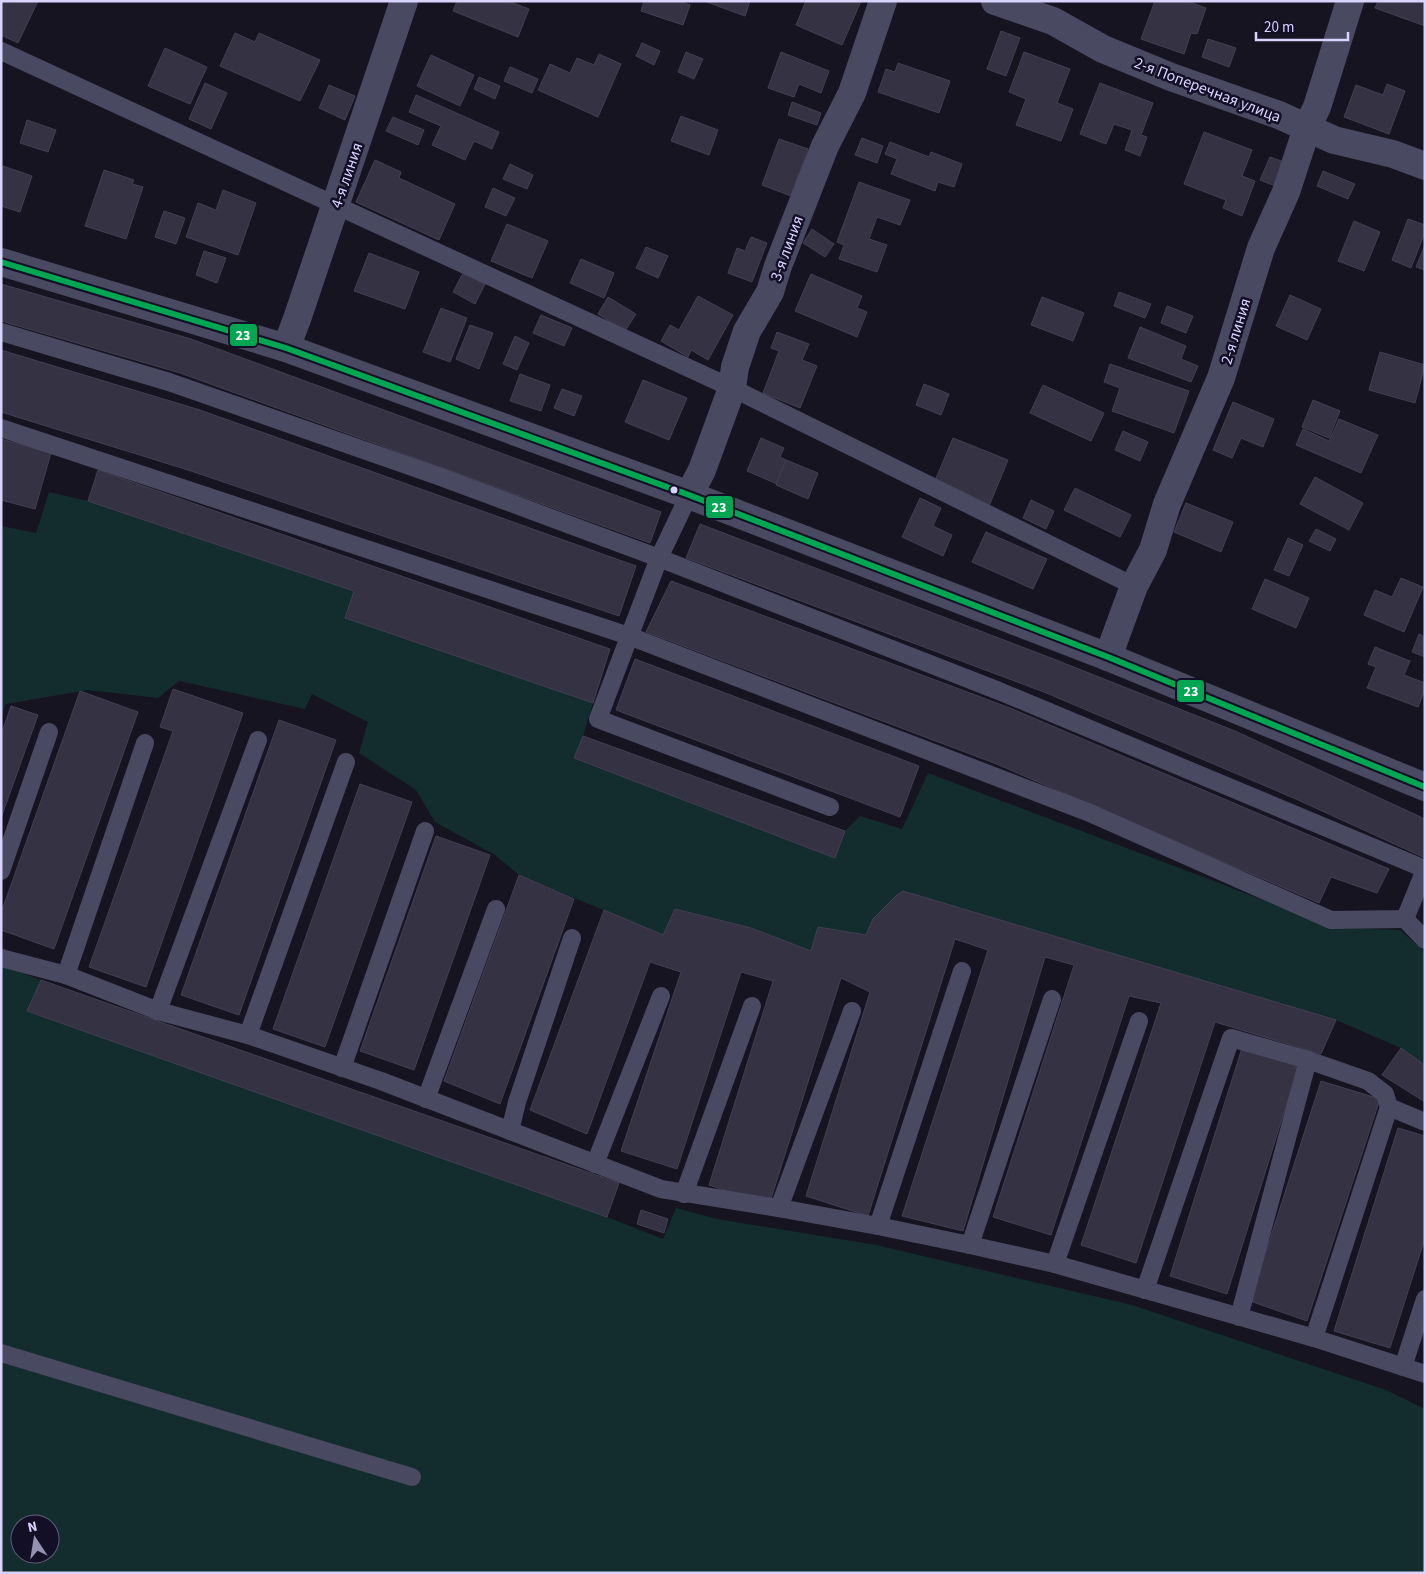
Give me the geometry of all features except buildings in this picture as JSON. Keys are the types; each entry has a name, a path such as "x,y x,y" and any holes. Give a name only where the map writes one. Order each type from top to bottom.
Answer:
{"street":[{"name":"4-я линия","path":"286,348 404,1"},
{"name":"3-я линия","path":"689,495 702,470 732,388 735,367 747,331 770,292 778,266 824,146 852,93 883,1"},
{"name":"2-я Поперечная улица","path":"995,1 1052,21 1103,49 1171,77 1279,115 1334,140 1392,154 1425,166"},
{"name":"2-я линия","path":"1108,657 1134,586 1153,550 1167,504 1221,378 1261,248 1286,192 1307,128 1317,107 1350,1"},
{"path":"1,262 286,348 689,495 1108,657 1425,787"}],"lane":[{"path":"1,51 732,388 1134,586"},
{"path":"1,332 169,382 438,476 659,558 999,691 1425,869 1405,918"},
{"path":"1,428 629,636 1090,813 1331,920 1405,918 1425,940"},
{"path":"689,495 659,558 598,719 830,807"},
{"path":"1,871 49,732"},
{"path":"158,1011 258,740"},
{"path":"66,975 145,743"},
{"path":"248,1035 346,762"},
{"path":"342,1068 425,831"},
{"path":"426,1099 496,910"},
{"path":"510,1131 517,1102 572,938"},
{"path":"1,958 66,975 158,1011 248,1035 426,1099 661,1189 878,1226 1055,1264 1314,1338 1425,1374"},
{"path":"878,1226 962,971"},
{"path":"594,1164 661,996"},
{"path":"970,1245 1052,999"},
{"path":"684,1194 752,1006"},
{"path":"779,1208 852,1011"},
{"path":"1055,1264 1139,1021"},
{"path":"1144,1290 1230,1038 1308,1060 1368,1081 1385,1094 1389,1108 1314,1338"},
{"path":"1239,1317 1308,1060"},
{"path":"1389,1108 1425,1122"},
{"path":"1403,1367 1425,1299"},
{"path":"1,1353 412,1477"}],"green space":[{"path":"49,492 88,501 354,591 345,618 593,703 574,758 835,858 845,831 860,816 902,829 928,773 1334,928 1400,930 1425,952 1425,1065 1401,1048 1336,1020 903,891 882,911 866,935 819,927 811,951 751,928 675,909 663,935 519,875 495,855 435,822 416,790 359,753 368,722 312,694 305,709 179,681 158,698 88,690 6,704 1,715 1,526 36,533"},
{"path":"1,965 41,980 27,1011 607,1217 663,1239 676,1208 717,1219 876,1245 1132,1305 1386,1390 1425,1409 1425,1573 1,1573"}],"transit line":[{"name":"23","path":"1,262 286,348 689,495 1108,657 1425,787"}]}
